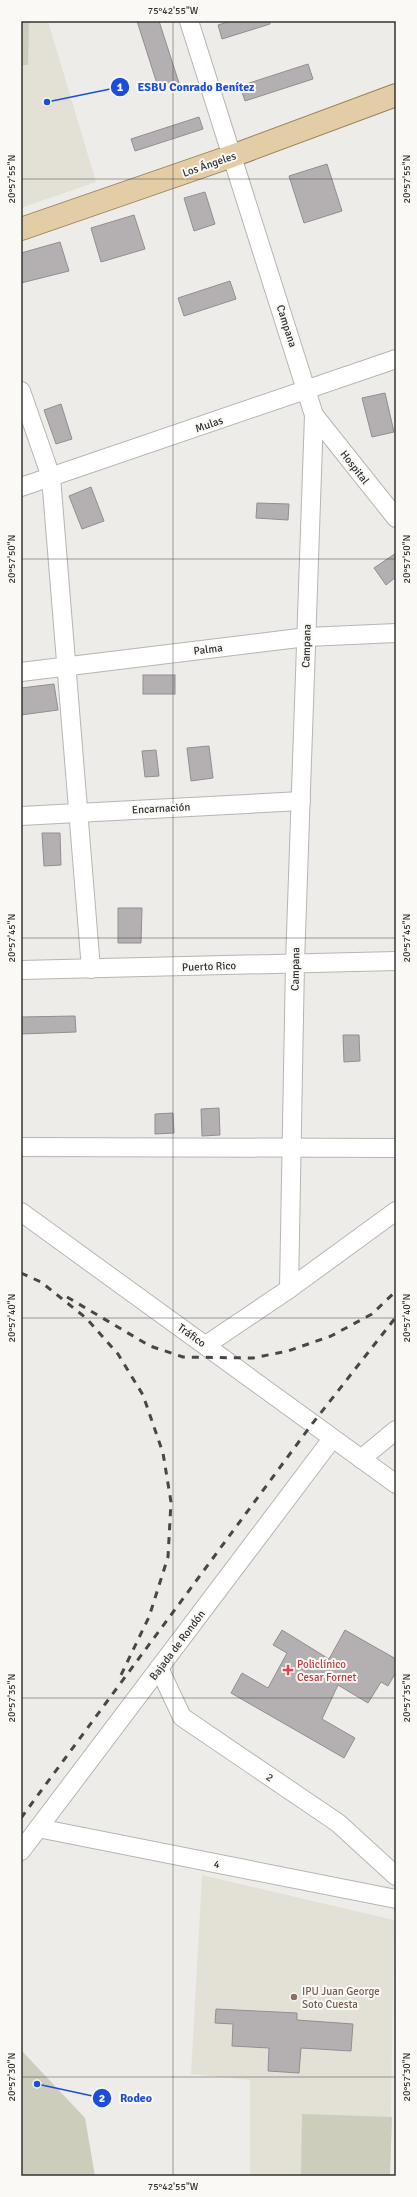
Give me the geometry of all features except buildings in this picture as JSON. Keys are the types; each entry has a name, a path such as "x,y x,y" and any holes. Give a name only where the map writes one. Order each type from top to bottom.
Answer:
{"main road":[{"name":"Los Ángeles","path":"21,229 232,156 396,95"}],"street":[{"name":"Campana","path":"189,21 308,390 314,415 295,963 289,1289"},
{"name":"Mulas","path":"21,487 396,359"},
{"path":"21,391 50,477 91,969"},
{"name":"Hospital","path":"314,415 394,513"},
{"name":"Palma","path":"21,672 306,637 396,634"},
{"name":"Encarnación","path":"21,816 301,801"},
{"name":"Puerto Rico","path":"21,970 396,961"},
{"path":"21,1146 396,1148"},
{"path":"206,1344 289,1289 396,1211"},
{"name":"Tráfico","path":"21,1212 206,1344 220,1358 396,1484"},
{"path":"361,1459 396,1430"},
{"name":"Bajada de Rondón","path":"21,1851 332,1439"},
{"name":"2","path":"159,1668 182,1717 338,1823 396,1876"},
{"name":"4","path":"38,1828 396,1899"}],"shaded area":[{"path":"21,21 48,21 96,182 21,208"},
{"name":"IPU Juan George Soto Cuesta","path":"202,1875 394,1920 390,2176 250,2176 250,2080 191,2074"}],"green space":[{"path":"21,21 29,21 28,65 21,65"},
{"path":"21,2050 85,2118 95,2176 21,2176"},
{"path":"302,2114 392,2117 390,2176 301,2176"}],"railway":[{"path":"21,1273 41,1282 86,1318 118,1354 143,1395 163,1453 171,1502 168,1557 149,1617 120,1677"},
{"path":"67,1297 150,1346 183,1357 253,1358 288,1351 331,1336 372,1314 396,1291"},
{"path":"21,1818 312,1424 396,1317"}],"place":[{"name":"ESBU Conrado Benítez","path":"47,102"},
{"name":"Policlínico Cesar Fornet","path":"288,1670"},
{"name":"IPU Juan George Soto Cuesta","path":"294,1997"},
{"name":"Rodeo","path":"37,2084"}]}
